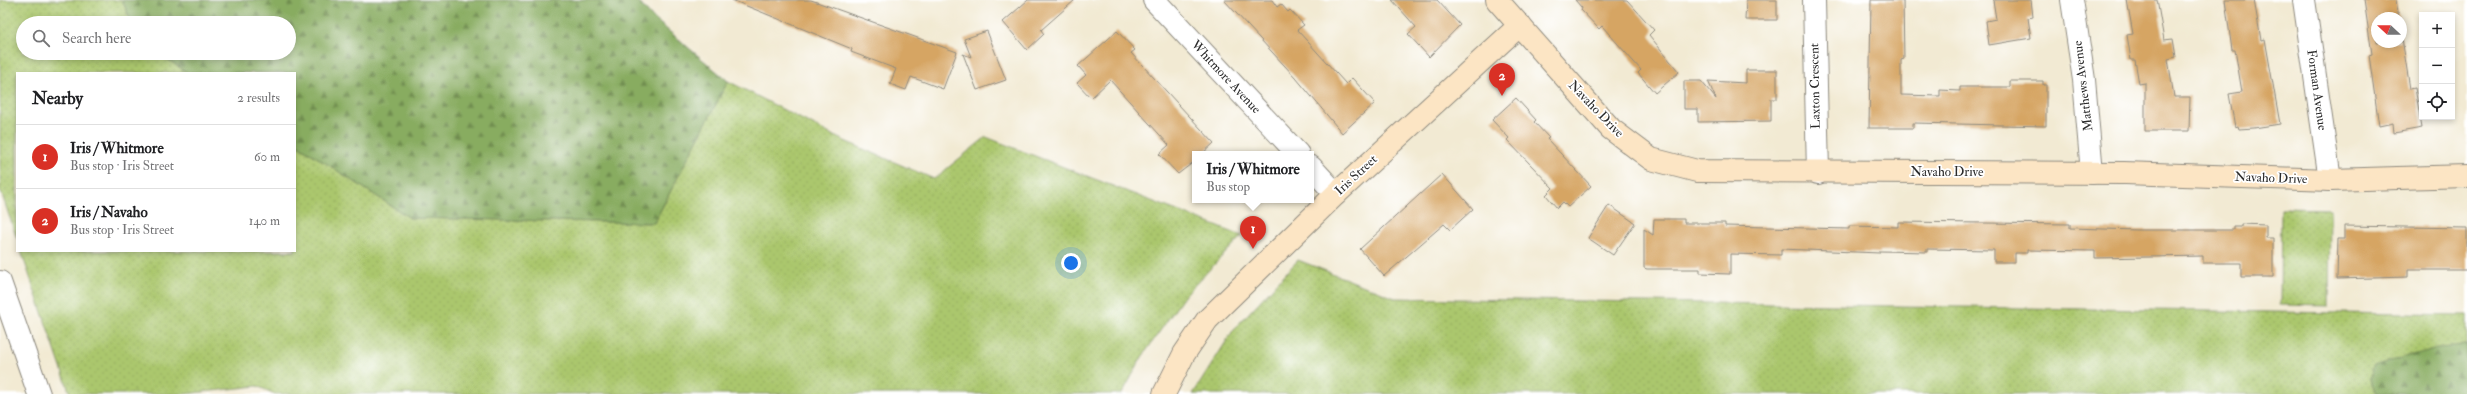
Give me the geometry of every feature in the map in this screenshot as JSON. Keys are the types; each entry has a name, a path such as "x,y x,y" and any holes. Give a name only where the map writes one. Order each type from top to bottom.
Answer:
{"street":[{"name":"Whitmore Avenue","path":"1154,0 1295,151"},
{"name":"Navaho Drive","path":"1497,0 1611,129 1651,159 1697,171 1818,173 2092,173 2330,180 2467,176"},
{"name":"Laxton Crescent","path":"1814,0 1818,173"},
{"name":"Matthews Avenue","path":"2072,0 2084,80 2092,173"},
{"name":"Forman Avenue","path":"2304,0 2330,180"},
{"name":"Iris Street","path":"1164,394 1184,354 1207,320 1336,194 1520,25"},
{"path":"1314,171 1336,194"},
{"path":"0,282 39,394"}],"green space":[{"path":"0,0 122,0 129,16 16,16 16,60 168,60 186,72 16,72 16,236 0,189"},
{"path":"122,0 637,0 651,16 728,81 654,223 410,218 296,144 296,72 186,72 168,60 296,60 296,16 129,16"},
{"path":"728,81 840,139 934,179 986,137 1242,236 1185,295 1142,357 1122,394 275,394 257,386 185,394 70,394 21,252 296,252 296,144 410,218 654,223"},
{"path":"2281,208 2330,209 2329,306 2280,305"},
{"path":"1298,260 1395,298 2467,315 2467,394 1193,394 1234,329"},
{"path":"2467,346 2467,394 2377,394 2371,380 2372,366 2437,348"}],"building":[{"path":"732,0 811,0 957,52 943,89 911,77 906,90 890,84 896,69 851,52 852,49"},
{"path":"1028,0 1075,0 1041,30 1044,34 1027,50 1003,22"},
{"path":"1224,0 1272,0 1277,7 1281,4 1288,12 1290,10 1304,25 1297,30 1346,84 1352,78 1375,103 1342,133 1296,78"},
{"path":"1392,0 1437,0 1460,25 1429,57 1408,34 1416,27"},
{"path":"1575,0 1627,0 1654,30 1649,35 1679,72 1655,93 1638,73 1641,70 1602,26 1599,29 1581,10 1582,8"},
{"path":"1746,0 1777,0 1777,20 1745,20"},
{"path":"1871,0 1903,0 1904,59 1901,60 1901,95 1940,96 1940,90 1960,91 1960,87 2010,87 2010,81 2043,81 2043,85 2046,85 2046,126 1913,123 1913,128 1869,128"},
{"path":"1993,0 2031,0 2033,17 2028,18 2031,38 1989,45 1986,21 1996,19"},
{"path":"2127,0 2157,0 2164,40 2173,39 2176,57 2168,59 2174,97 2190,97 2189,131 2145,131 2145,83 2139,84 2135,60 2131,60 2127,35 2133,34"},
{"path":"2225,0 2254,0 2261,40 2265,39 2280,124 2239,129 2238,126 2235,127 2229,94 2242,92 2235,50 2232,50"},
{"path":"2364,0 2396,0 2398,12 2371,12 2371,47"},
{"path":"987,31 1006,80 977,90 963,54 971,57 964,39"},
{"path":"1117,31 1135,50 1131,53 1214,143 1205,151 1192,151 1192,163 1178,174 1159,154 1169,145 1110,80 1091,98 1077,83 1086,75 1078,66"},
{"path":"2371,48 2404,48 2410,89 2415,88 2419,120 2421,120 2422,128 2394,133 2393,123 2379,126 2369,55 2372,54"},
{"path":"1746,70 1777,70 1777,99 1771,99 1771,121 1698,122 1698,109 1684,109 1684,81 1701,81 1716,99 1708,81 1746,83"},
{"path":"1516,98 1536,120 1534,122 1549,138 1547,139 1591,186 1568,207 1563,202 1557,208 1546,195 1553,188 1507,140 1509,138 1492,120"},
{"path":"1442,174 1473,209 1450,230 1444,224 1384,276 1360,249"},
{"path":"1609,205 1635,223 1613,255 1588,238"},
{"path":"1654,219 1684,219 1684,223 1725,223 1725,226 1849,229 1849,226 1898,227 1898,222 2070,224 2070,228 2138,230 2233,230 2233,227 2241,227 2241,224 2266,225 2266,238 2273,238 2273,277 2241,277 2241,263 2203,263 2203,256 2095,258 2095,251 2027,250 2027,253 2015,253 2015,262 1994,262 1994,250 1927,249 1927,252 1880,251 1880,253 1781,249 1781,255 1730,254 1730,274 1700,273 1700,269 1647,269 1644,268 1644,229 1653,235"},
{"path":"2344,226 2467,228 2467,270 2408,270 2408,277 2337,279 2338,239 2344,239"}],"place":[{"name":"Iris / Navaho","path":"1502,96"},
{"name":"Iris / Whitmore","path":"1253,249"}]}
